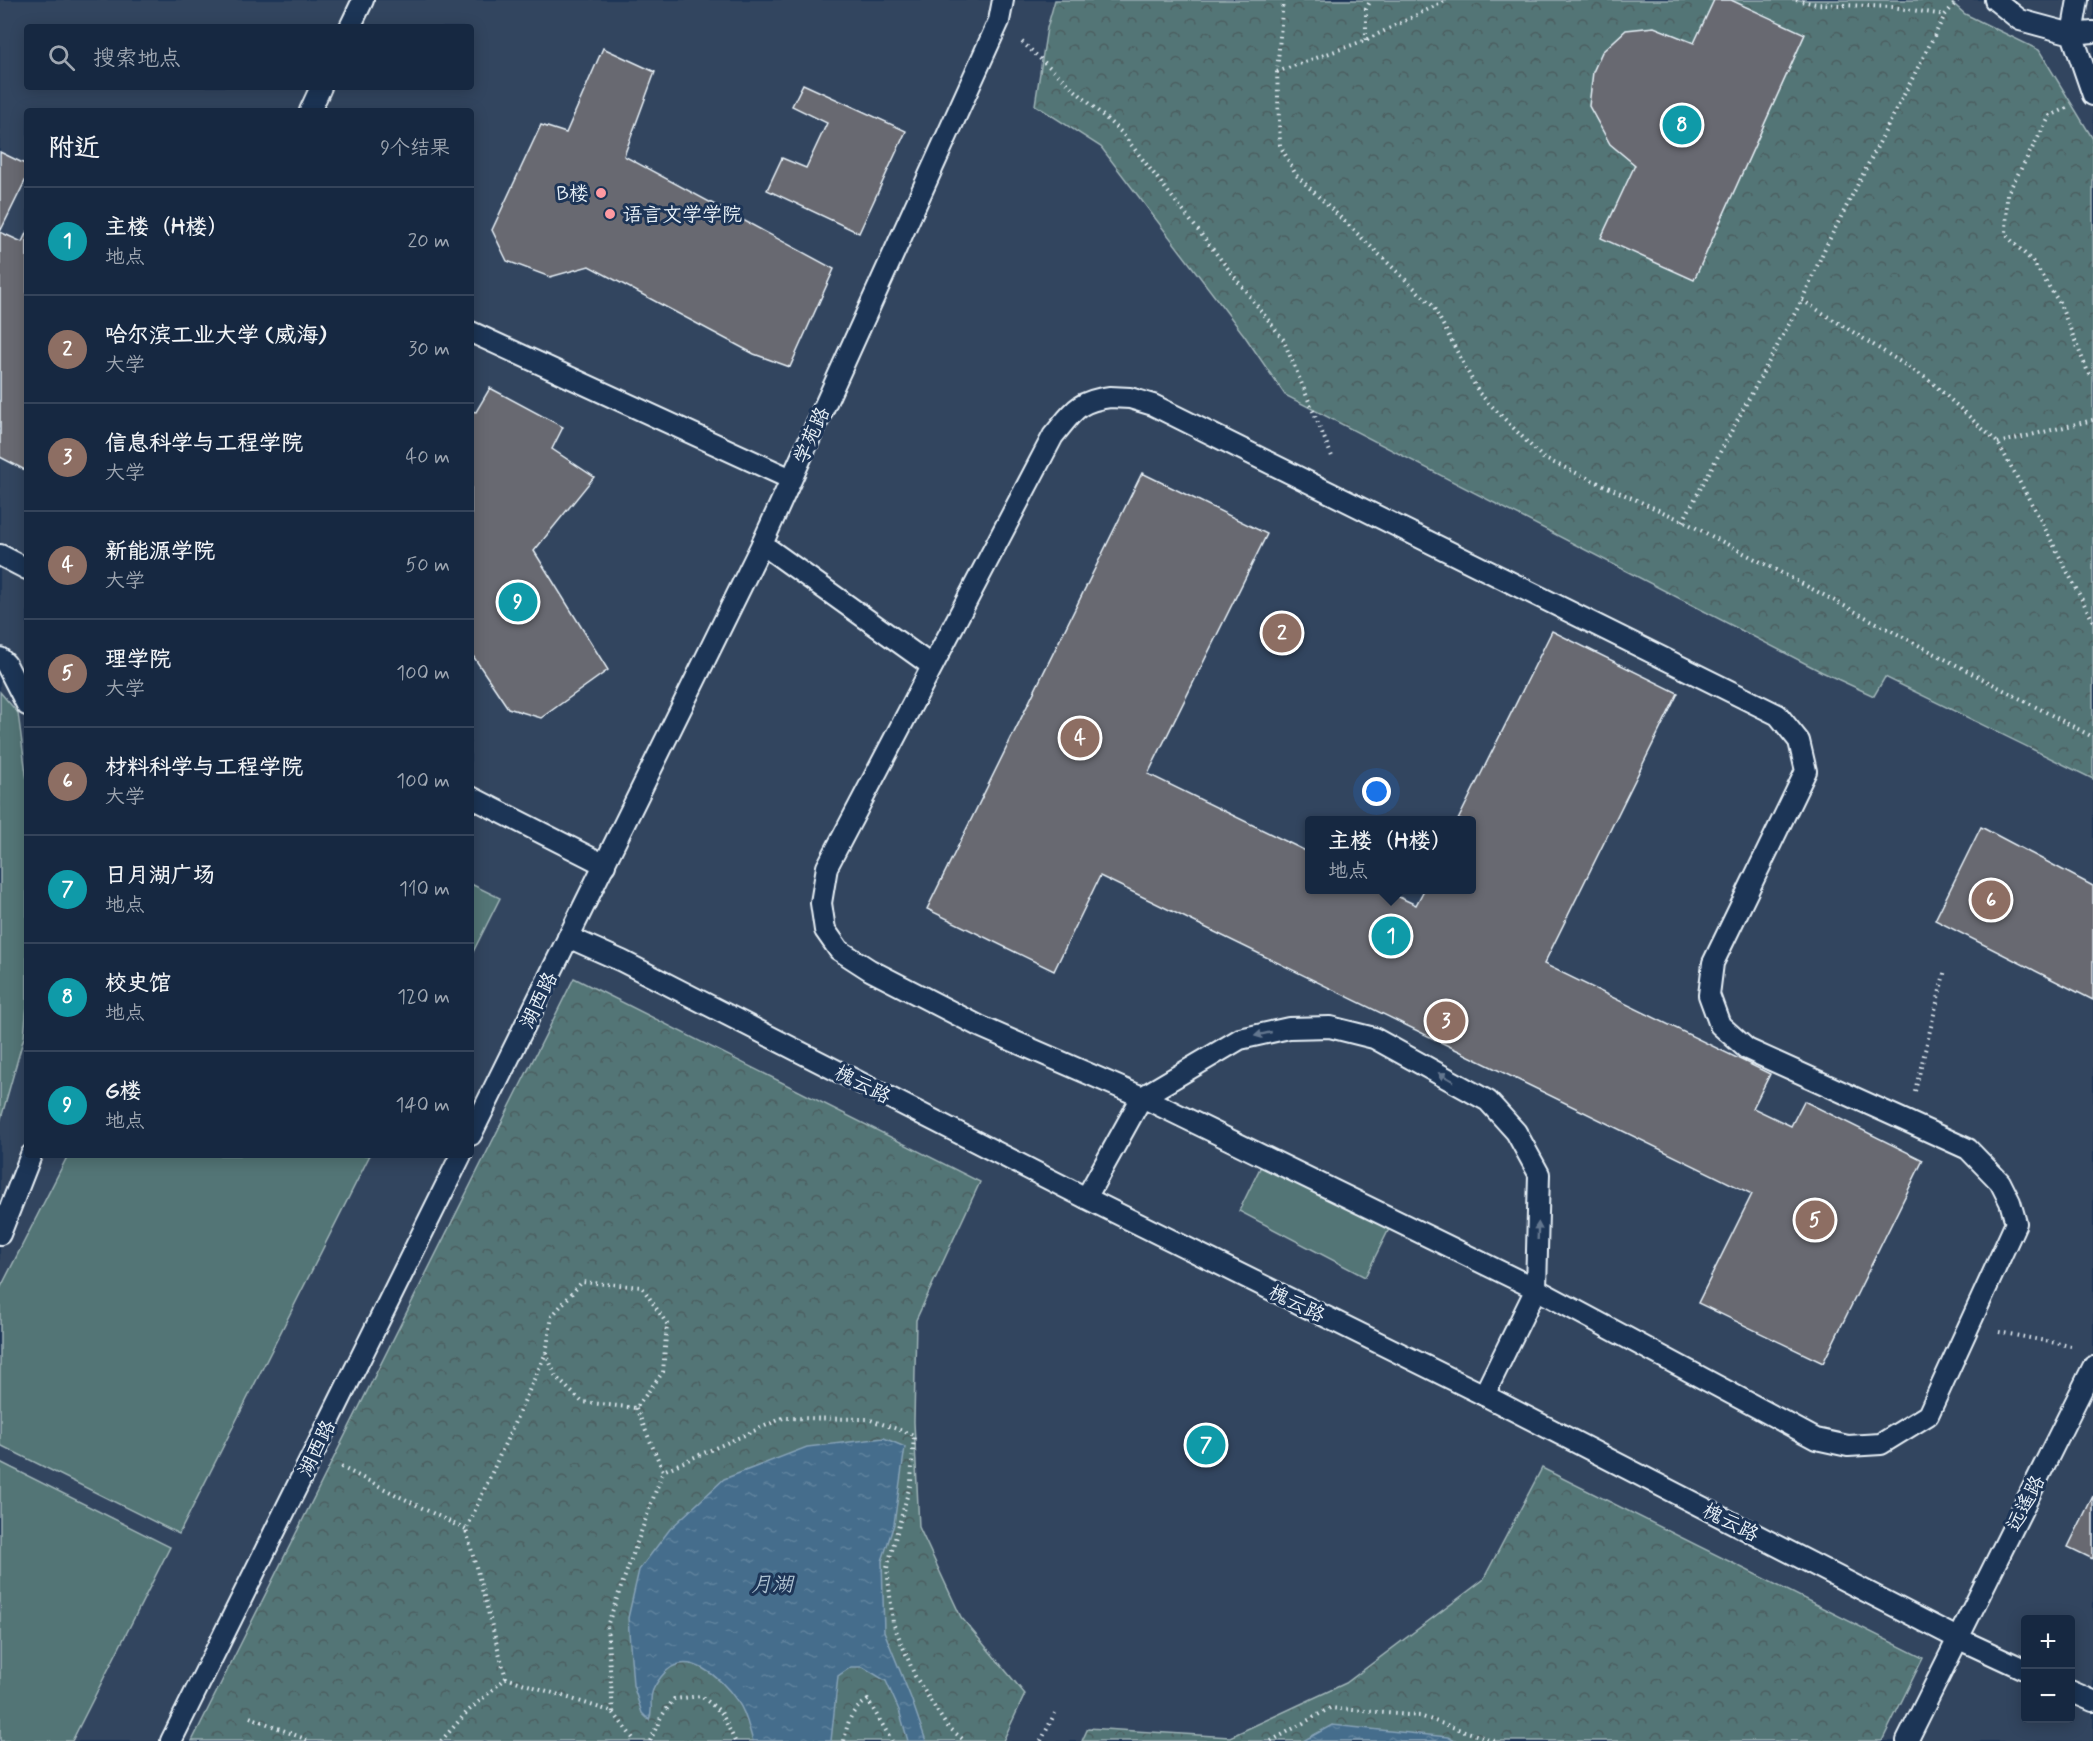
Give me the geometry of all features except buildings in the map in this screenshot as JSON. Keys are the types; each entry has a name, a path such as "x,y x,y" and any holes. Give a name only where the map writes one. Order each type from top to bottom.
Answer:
{"lane":[{"path":"351,24 363,0"},
{"name":"学苑路","path":"605,865 762,544 999,21 1003,0"},
{"path":"1995,0 2020,20 2072,34 2093,32"},
{"path":"2078,0 2072,34 2093,95"},
{"path":"311,108 320,90"},
{"path":"474,333 791,479"},
{"path":"1130,398 1153,405 1778,715 1799,741 1806,771 1713,963 1709,995 1720,1025 1747,1049 1968,1149 2000,1182 2016,1222 1928,1415 1881,1444 1848,1446 1816,1439 1536,1289 1142,1097 979,1026 870,970 839,950 825,930 821,903 827,867 932,666 1053,436 1076,408 1092,399 1130,398"},
{"path":"762,544 932,666"},
{"path":"0,555 24,567"},
{"path":"0,658 6,664 24,699"},
{"path":"474,799 605,865"},
{"name":"湖西路","path":"474,1129 605,865"},
{"name":"槐云路","path":"568,937 622,961 1086,1198 1484,1395 1957,1638 2023,1669"},
{"path":"1086,1198 1142,1097 1240,1039 1289,1028 1330,1027 1374,1038 1488,1101 1516,1132 1539,1174 1536,1289 1484,1395"},
{"path":"0,1234 30,1158"},
{"name":"湖西路","path":"171,1741 460,1158"},
{"name":"远遥路","path":"1907,1741 2093,1367"},
{"path":"2075,1693 2093,1701"}],"path":[{"path":"1283,0 1277,72 1280,145 1296,175 1433,306 1479,393 1543,458 1683,521 2093,736"},
{"path":"1366,40 1366,9 1371,0"},
{"path":"1277,72 1366,40 1447,0"},
{"path":"1796,0 1816,4 1892,7 1946,15"},
{"path":"1683,521 1802,300 1825,248 1946,15 1958,0"},
{"path":"999,21 1122,133 1283,339 1352,504"},
{"path":"2093,95 2050,116 2007,194 2006,235 2033,262 2059,302 2088,372 2093,377"},
{"path":"1802,300 1929,380 1998,443 2093,621"},
{"path":"1998,443 2093,420"},
{"path":"1907,1122 1945,970"},
{"path":"506,1678 466,1530 546,1353 552,1316 582,1282 642,1287 667,1324 663,1372 636,1408"},
{"path":"1969,1326 2082,1348"},
{"path":"546,1353 556,1377 582,1402 636,1408"},
{"path":"635,1741 613,1712 607,1626 663,1471 636,1408"},
{"path":"663,1471 783,1418 868,1419 914,1435 911,1482 887,1568 893,1623 915,1676 946,1725 965,1741"},
{"path":"314,1453 466,1530"},
{"path":"506,1678 613,1712"},
{"path":"441,1741 467,1712 506,1678"},
{"path":"650,1741 661,1717 674,1699 701,1696 721,1712 735,1741"},
{"path":"844,1741 847,1726 856,1707 868,1700 892,1741"},
{"path":"1271,1741 1330,1707 1420,1716 1494,1741"},
{"path":"1041,1741 1056,1711"},
{"path":"250,1716 310,1741"}],"shaded area":[{"path":"0,0 2093,0 2093,1741 0,1741"}],"green space":[{"path":"1055,0 1949,0 1965,14 2039,50 2093,139 2093,779 1885,677 1874,696 1822,672 1285,395 1244,335 1101,147 1035,105 1047,28"},
{"path":"0,692 18,713 24,758 24,1037 0,1122"},
{"path":"474,885 500,898 474,950"},
{"path":"574,978 980,1182 916,1320 914,1422 919,1527 961,1617 1025,1694 1003,1741 192,1741"},
{"path":"66,1158 368,1158 179,1534 0,1445 0,1289"},
{"path":"1262,1164 1389,1229 1365,1277 1239,1211"},
{"path":"0,1462 170,1547 72,1741 0,1741"},
{"path":"1542,1468 1923,1658 1882,1741 1082,1741 1088,1728 1230,1737 1346,1683 1483,1580"}],"water":[{"name":"月湖","path":"884,1438 905,1447 894,1524 882,1561 884,1631 926,1741 908,1741 899,1710 886,1681 863,1667 851,1667 838,1676 831,1741 753,1741 741,1706 731,1693 713,1675 692,1664 681,1664 671,1668 661,1677 652,1693 649,1720 642,1713 633,1685 628,1618 639,1570 670,1529 724,1479 807,1447"},
{"path":"1332,1725 1448,1737 1455,1741 1303,1741"}],"place":[{"name":"校史馆","path":"1682,125"},
{"name":"B楼","path":"601,193"},
{"name":"语言文学学院","path":"610,214"},
{"name":"G楼","path":"518,602"},
{"name":"哈尔滨工业大学 (威海)","path":"1282,633"},
{"name":"新能源学院","path":"1080,738"},
{"name":"材料科学与工程学院","path":"1991,900"},
{"name":"主楼（H楼）","path":"1391,936"},
{"name":"信息科学与工程学院","path":"1446,1021"},
{"name":"理学院","path":"1815,1220"},
{"name":"日月湖广场","path":"1206,1445"}]}
